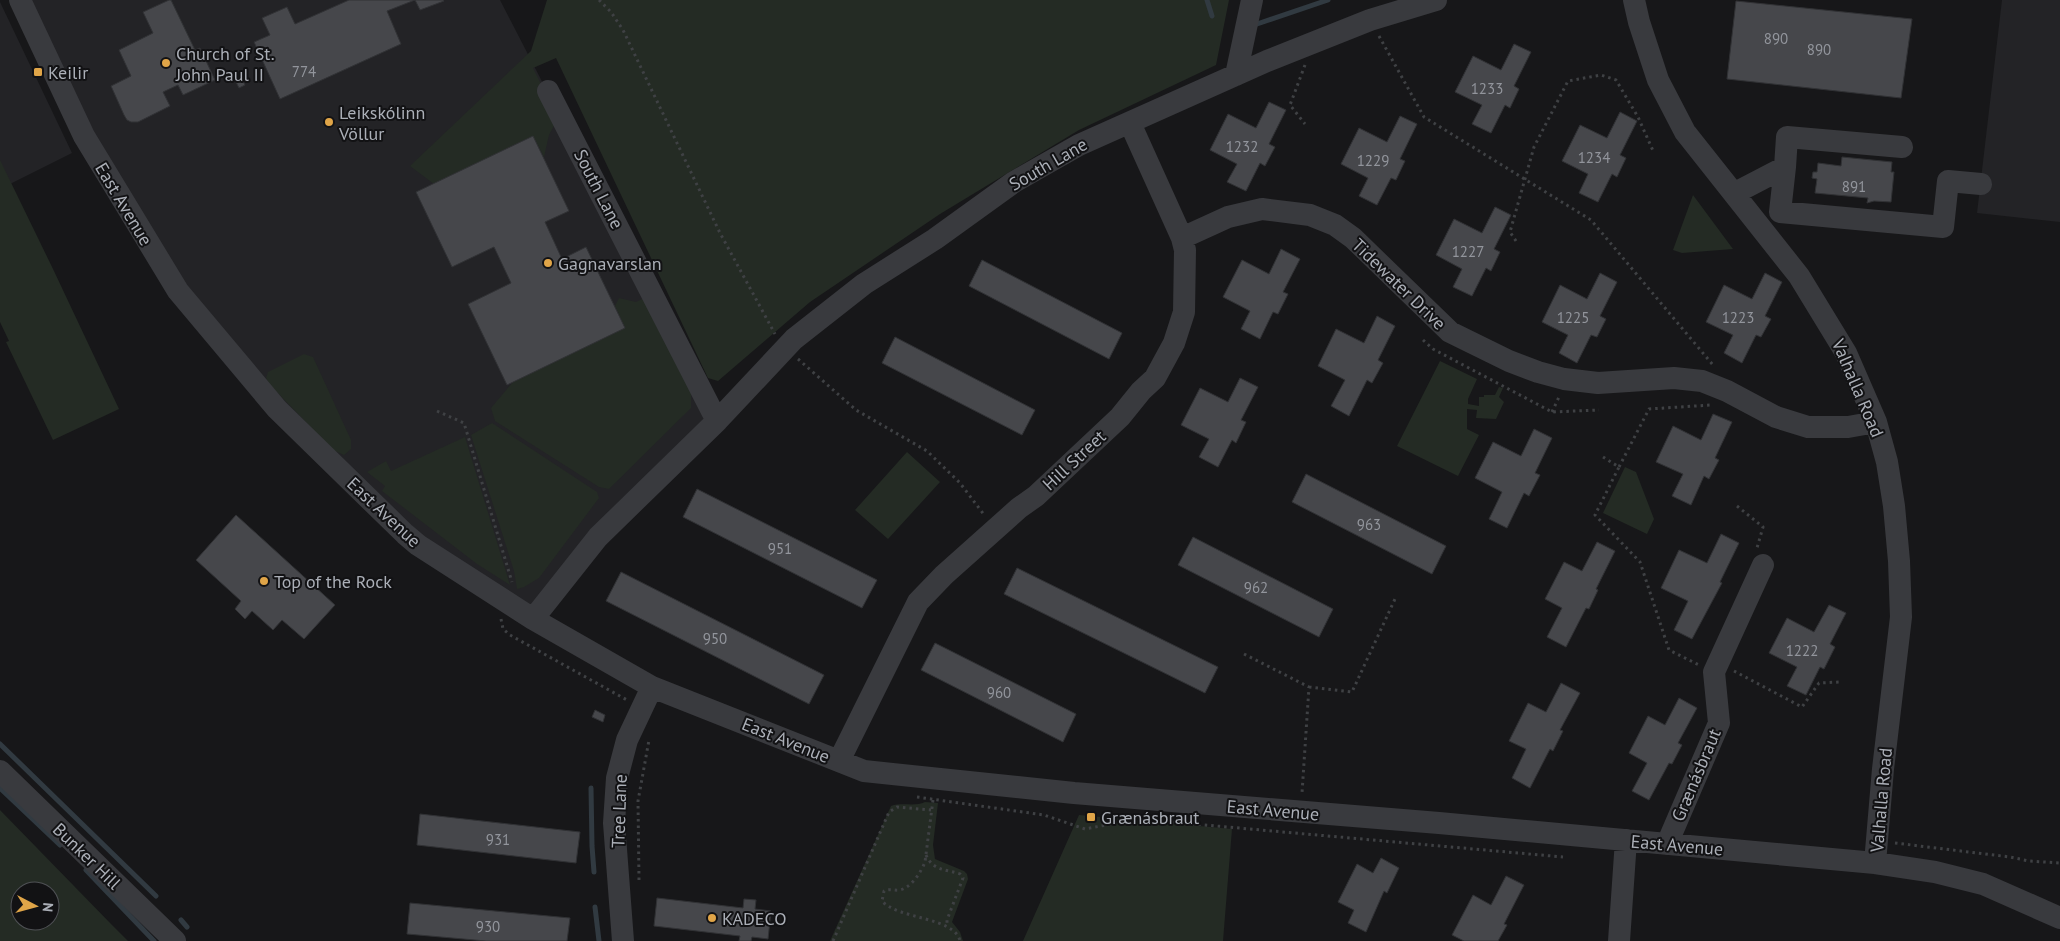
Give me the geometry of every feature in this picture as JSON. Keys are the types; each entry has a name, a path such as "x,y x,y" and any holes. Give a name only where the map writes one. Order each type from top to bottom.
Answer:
{"street":[{"name":"East Avenue","path":"20,0 84,136 133,220 178,291 277,408 404,534 533,618 647,696 864,771 1083,794 1875,863 1935,872 1983,884 2060,918"},
{"path":"1236,75 1252,0"},
{"name":"South Lane","path":"533,618 598,536 716,421 787,347 864,284 935,238 1014,182 1079,145 1313,43 1370,20 1436,0"},
{"name":"Valhalla Road","path":"1634,0 1639,22 1658,80 1685,132 1799,276 1846,353 1876,422 1887,462 1894,506 1899,561 1901,617 1883,769 1875,863"},
{"name":"South Lane","path":"548,91 716,421"},
{"name":"Hill Street","path":"839,761 918,602 944,575 1019,508 1036,496 1120,417 1141,391 1155,378 1174,343 1184,312 1185,250 1182,238 1130,123"},
{"path":"1902,147 1787,137 1780,212 1943,226 1948,181 1981,184"},
{"path":"1735,193 1785,167"},
{"name":"Tidewater Drive","path":"1182,238 1228,216 1262,208 1310,216 1335,225 1353,238 1450,332 1509,361 1538,372 1564,379 1598,383 1674,378 1702,381 1728,391 1776,417 1808,427 1848,427 1876,422"},
{"path":"1716,667 1763,565"},
{"name":"Grænásbraut","path":"1667,844 1720,723 1716,667"},
{"name":"Tree Lane","path":"623,941 614,823 617,778 627,740 647,696"},
{"name":"Bunker Hill","path":"0,771 174,941"},
{"path":"1619,941 1626,840"}],"path":[{"path":"598,0 611,12 623,30 720,233 762,313 778,339 810,371 856,410 927,451 960,483 995,529"},
{"path":"1370,20 1424,117 1592,220 1714,365 1721,370"},
{"path":"1305,124 1290,105 1313,43"},
{"path":"1516,242 1510,232 1534,147 1568,81 1601,75 1616,80 1638,117 1654,153"},
{"path":"1423,340 1433,349 1552,412 1599,410"},
{"path":"1716,405 1649,409 1595,515 1640,562 1669,650 1716,667 1802,707 1820,683 1839,682"},
{"path":"437,411 464,423 512,581 513,587 501,623 503,629 510,635 647,696"},
{"path":"1603,457 1619,467"},
{"path":"1737,506 1763,527 1756,546 1763,565"},
{"path":"1244,654 1309,687 1352,692 1395,599"},
{"path":"1299,834 1309,687"},
{"path":"639,885 638,801 650,737"},
{"path":"932,800 925,862 916,878 903,889 884,891 882,901 891,908 947,926 956,933 960,941"},
{"path":"834,941 889,812 897,806 931,810"},
{"path":"1877,841 2030,861 2060,863"},
{"path":"1430,844 1563,857"},
{"path":"925,853 932,866 937,869 960,874 963,878 947,920 947,926"}],"shaded area":[{"path":"20,0 500,0 717,421 533,619 418,545 178,291"},
{"path":"547,0 1229,0 1216,65 1079,130 940,214 810,302 718,381 708,378 556,58 533,68 556,114 556,122 549,135 544,157 533,136 434,184 410,166 531,51"},
{"path":"2002,0 2060,0 2060,222 1977,213"},
{"path":"0,2 72,153 0,189"},
{"path":"0,160 119,409 53,440 6,342 9,341 0,322"},
{"path":"1693,195 1733,249 1682,253 1673,250"},
{"path":"619,298 636,302 644,298 691,393 691,408 609,489 599,487 495,421 491,408 513,382 625,328 615,306"},
{"path":"304,354 313,357 351,440 351,449 344,455 333,450 270,385 266,378 268,372"},
{"path":"1440,361 1477,379 1468,399 1468,404 1479,406 1479,397 1495,395 1499,387 1503,388 1499,397 1504,402 1496,419 1476,418 1477,410 1467,409 1467,429 1479,435 1458,476 1397,446"},
{"path":"492,423 597,492 599,498 539,578 517,589 514,571 471,435"},
{"path":"465,437 510,585 477,564 382,491 385,486 367,472 386,461 391,471"},
{"path":"907,452 940,482 888,539 855,510"},
{"path":"1625,467 1636,472 1654,519 1647,534 1603,513"},
{"path":"925,802 938,803 933,845 935,859 967,874 968,879 952,922 960,932 963,941 830,941 891,806"},
{"path":"0,810 128,941 0,941"},
{"path":"1079,815 1232,829 1223,941 1023,941"}],"building":[{"name":"Church of St. John Paul II","path":"171,0 195,50 200,48 215,80 183,95 178,85 163,92 170,106 138,122 131,122 124,115 111,86 131,76 119,50 153,33 143,12"},
{"path":"349,0 415,0 387,11 401,44 280,99 254,42 270,35 262,18 287,7 295,24"},
{"path":"415,0 443,0 444,1 420,10"},
{"path":"1736,1 1912,19 1901,98 1727,79"},
{"path":"1514,44 1531,52 1514,86 1519,89 1510,108 1505,105 1491,133 1472,124 1482,105 1455,92 1473,56 1501,70"},
{"path":"242,79 245,85 239,88 236,82"},
{"path":"1269,102 1286,110 1269,144 1275,147 1265,166 1260,163 1246,191 1227,182 1237,164 1210,150 1228,114 1256,128"},
{"path":"1620,112 1637,121 1620,155 1626,158 1617,177 1612,174 1598,202 1579,193 1588,174 1562,161 1580,125 1607,138"},
{"path":"1400,116 1417,124 1400,159 1405,161 1396,180 1391,178 1377,205 1359,196 1368,178 1341,164 1359,128 1387,142"},
{"name":"Gagnavarslan","path":"533,136 569,211 545,222 562,259 586,247 625,328 507,385 468,304 511,283 494,247 452,267 416,192"},
{"path":"1842,157 1892,162 1891,172 1894,172 1891,202 1874,201 1867,203 1868,198 1815,193 1817,179 1812,178 1813,172 1817,172 1818,163 1841,166"},
{"path":"1495,207 1511,215 1494,249 1500,252 1491,271 1486,268 1472,296 1453,287 1462,269 1436,255 1454,219 1482,233"},
{"path":"1281,249 1300,259 1283,292 1288,294 1278,314 1273,312 1260,339 1241,329 1250,311 1223,297 1242,260 1269,274"},
{"path":"982,260 1122,333 1109,359 969,286"},
{"path":"1600,273 1617,282 1600,316 1606,319 1597,337 1591,335 1577,363 1559,353 1568,335 1542,322 1560,285 1587,299"},
{"path":"1765,273 1782,282 1765,316 1771,319 1761,337 1756,335 1742,363 1724,353 1733,335 1706,322 1724,285 1752,299"},
{"path":"1377,316 1395,326 1378,360 1383,363 1372,383 1367,380 1349,416 1331,406 1345,380 1318,366 1336,329 1364,343"},
{"path":"895,337 1035,410 1022,435 882,363"},
{"path":"1240,378 1258,387 1241,420 1246,422 1236,443 1232,440 1218,467 1199,457 1209,439 1181,425 1200,388 1228,402"},
{"path":"1713,414 1732,422 1715,458 1719,460 1709,479 1704,476 1691,505 1672,496 1683,474 1656,462 1673,426 1701,440"},
{"path":"1534,429 1552,438 1535,473 1540,475 1529,496 1524,493 1507,528 1489,519 1502,492 1475,478 1493,442 1521,456"},
{"path":"1306,474 1446,546 1432,574 1292,502"},
{"path":"697,489 877,580 862,608 683,517"},
{"name":"Top of the Rock","path":"236,515 335,605 304,639 282,620 273,630 252,611 245,619 235,609 241,601 196,560"},
{"path":"1721,534 1739,543 1720,582 1722,583 1692,639 1674,630 1688,601 1661,588 1679,550 1707,563"},
{"path":"1193,537 1333,609 1319,637 1178,565"},
{"path":"1597,542 1615,551 1596,589 1598,590 1589,609 1586,608 1566,647 1547,637 1562,608 1545,599 1564,562 1582,571"},
{"path":"1017,568 1218,667 1205,693 1004,594"},
{"path":"621,572 824,675 809,704 606,601"},
{"path":"1829,605 1846,613 1830,644 1835,647 1824,669 1820,667 1806,695 1787,686 1797,667 1769,653 1787,618 1814,632"},
{"path":"935,643 1076,714 1063,742 921,670"},
{"path":"1561,683 1580,693 1560,730 1563,731 1553,751 1550,749 1530,788 1512,778 1526,749 1509,741 1528,703 1546,712"},
{"path":"1679,698 1697,708 1678,743 1682,745 1672,764 1669,763 1649,800 1632,791 1647,763 1629,753 1648,716 1665,725"},
{"path":"595,710 605,715 603,722 592,717"},
{"path":"420,814 580,832 576,863 417,845"},
{"path":"1381,858 1399,868 1387,893 1384,891 1366,932 1348,923 1354,910 1338,902 1357,864 1373,873"},
{"path":"1506,876 1524,885 1504,924 1507,925 1498,941 1464,941 1452,935 1473,895 1491,905"},
{"name":"KADECO","path":"657,898 743,908 744,899 756,900 755,909 771,911 768,939 752,937 751,941 739,941 740,936 654,926"},
{"path":"410,903 570,918 567,941 486,941 407,934"}],"waterway":[{"path":"1207,0 1212,16"},
{"path":"1257,24 1328,0"},
{"path":"0,744 156,896"},
{"path":"0,788 60,845"},
{"path":"591,788 594,872"},
{"path":"86,870 154,941"},
{"path":"595,907 599,941"},
{"path":"181,920 187,927"}],"place":[{"name":"Church of St. John Paul II","path":"166,63"},
{"name":"Keilir","path":"38,72"},
{"name":"Leikskólinn Völlur","path":"329,122"},
{"name":"Gagnavarslan","path":"548,263"},
{"name":"Top of the Rock","path":"264,581"},
{"name":"Grænásbraut","path":"1091,817"},
{"name":"KADECO","path":"712,918"}]}
